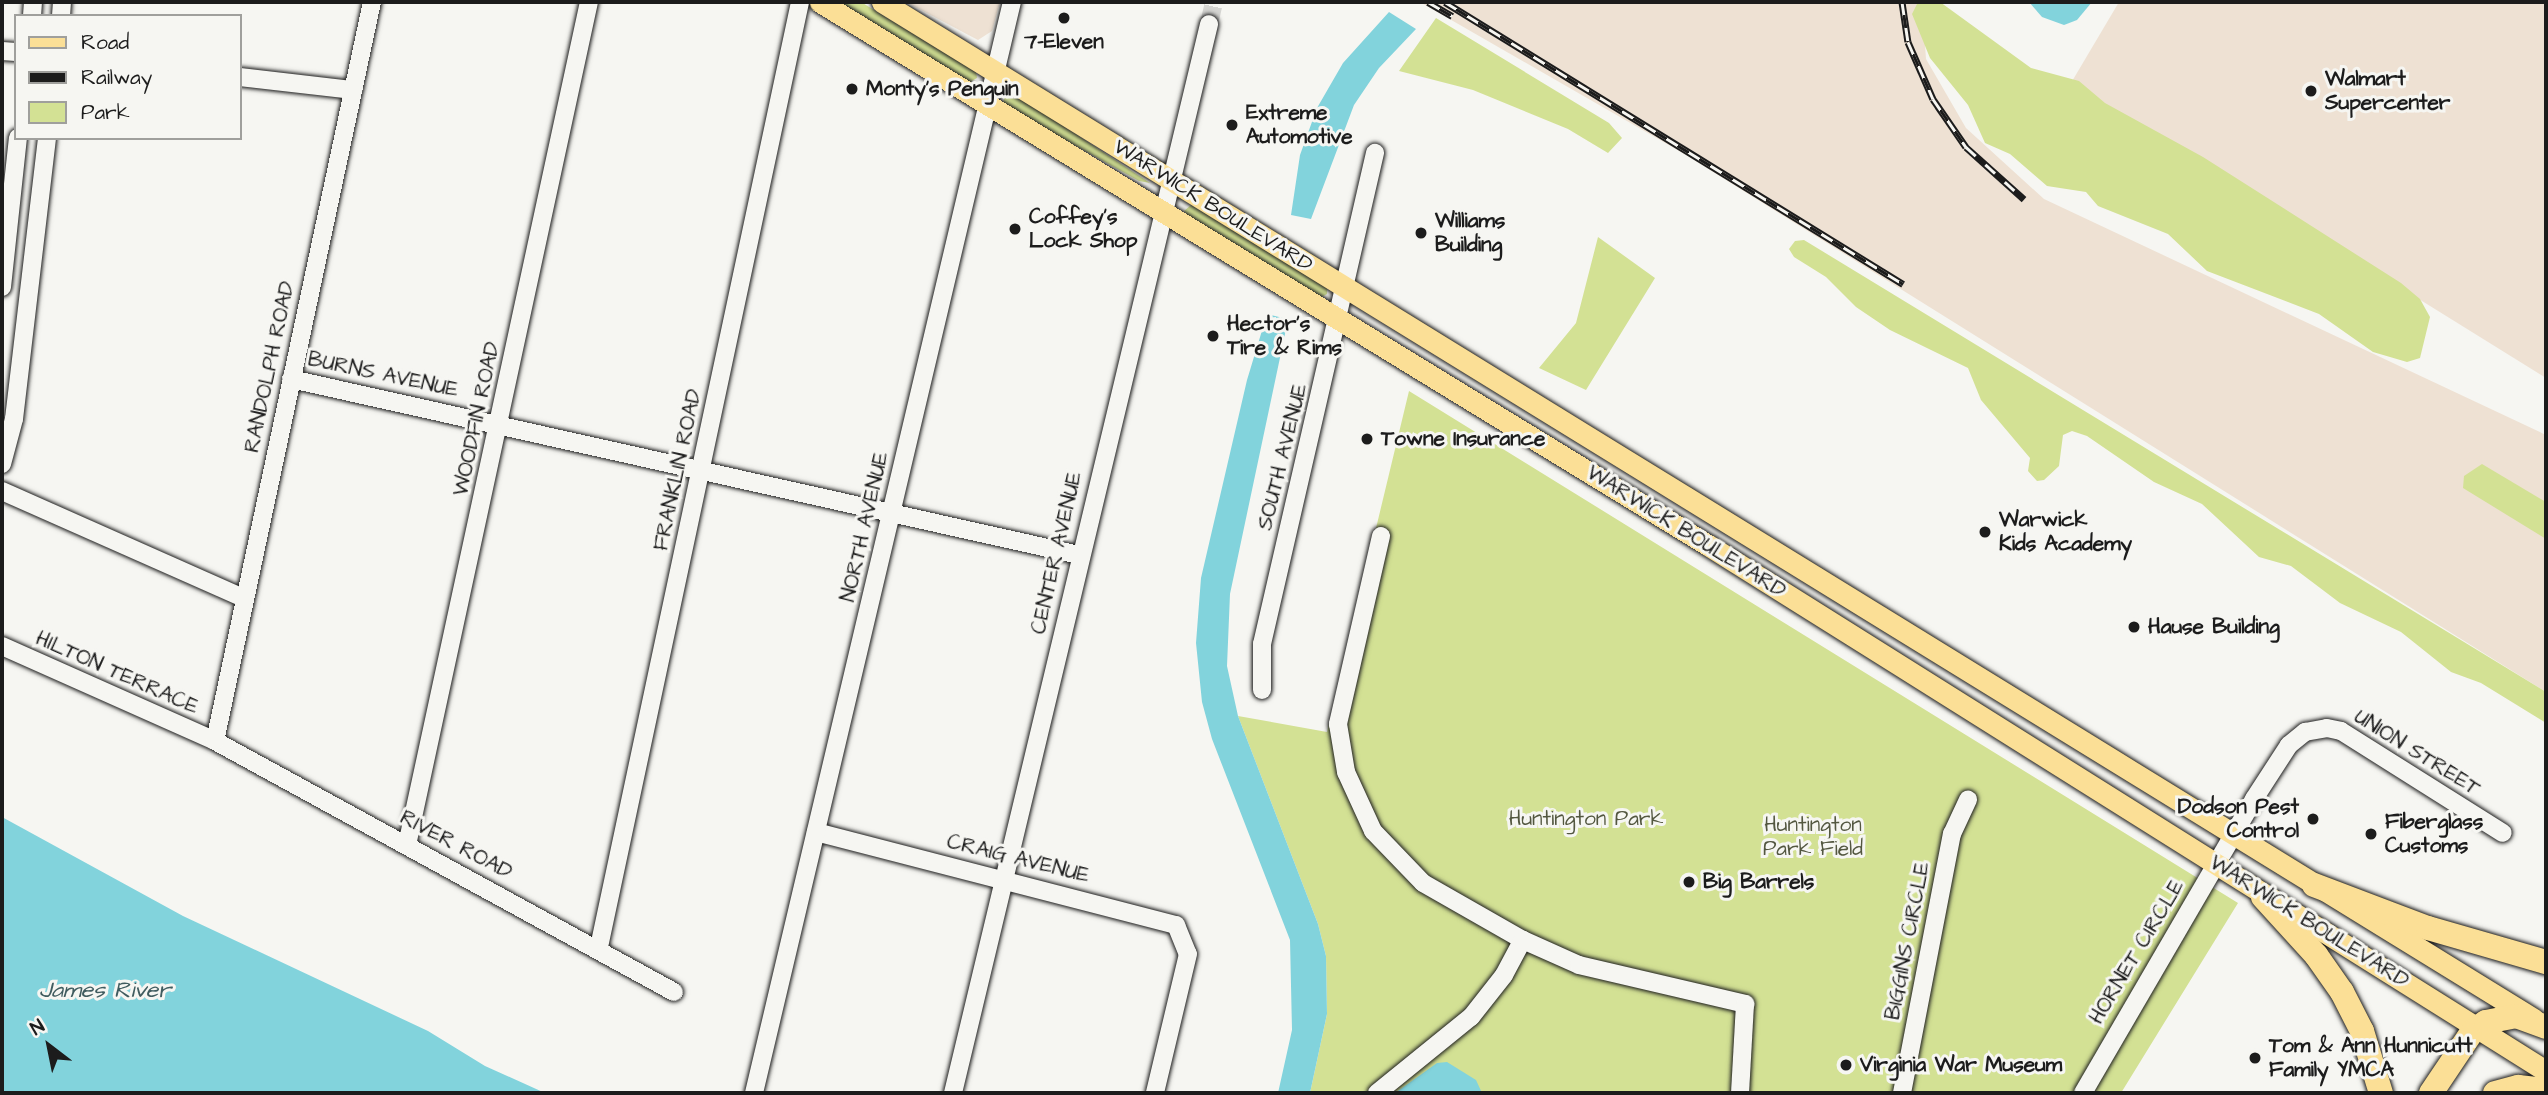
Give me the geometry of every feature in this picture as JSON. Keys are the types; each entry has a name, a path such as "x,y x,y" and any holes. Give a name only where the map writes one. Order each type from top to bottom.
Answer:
{"highway":[{"path":"2314,885 2428,928 2546,962"},
{"path":"2263,897 2316,955 2342,992 2362,1031 2381,1093"},
{"path":"2431,1093 2477,1028 2505,1016 2546,1027"},
{"path":"2495,1093 2518,1087 2546,1090"}],"main road":[{"name":"WARWICK BOULEVARD","path":"820,2 1708,545 2031,747 2263,897 2546,1070"},
{"name":"WARWICK BOULEVARD","path":"881,2 1590,435 2546,1027"},
{"path":"1574,463 1590,435"},
{"path":"1708,545 1725,519"},
{"path":"2031,747 2048,720"}],"street":[{"name":"RANDOLPH ROAD","path":"215,741 372,2"},
{"name":"WOODFIN ROAD","path":"407,845 589,2"},
{"name":"FRANKLIN ROAD","path":"599,947 800,2"},
{"name":"NORTH AVENUE","path":"754,1093 1012,2"},
{"name":"CENTER AVENUE","path":"953,1093 1079,555 1209,24"},
{"path":"242,77 353,90"},
{"path":"2,287 18,140"},
{"path":"2,464 14,419 47,140"},
{"name":"SOUTH AVENUE","path":"1262,690 1262,644 1347,289 1375,153"},
{"name":"BURNS AVENUE","path":"290,379 702,467 1079,555"},
{"path":"2,491 244,597"},
{"path":"1381,536 1338,724 1348,776 1367,820 1387,850 1423,883 1523,940 1578,965 1745,1004 1741,1093"},
{"name":"HILTON TERRACE","path":"2,646 215,741"},
{"name":"UNION STREET","path":"2234,835 2293,740 2305,732 2328,728 2341,731 2503,833"},
{"name":"RIVER ROAD","path":"215,741 599,947 674,992"},
{"name":"BIGGINS CIRCLE","path":"1902,1093 1950,846 1968,799"},
{"name":"CRAIG AVENUE","path":"816,832 1167,919 1183,933 1188,954 1155,1093"},
{"name":"HORNET CIRCLE","path":"2083,1093 2234,835"},
{"path":"1377,1093 1471,1017 1504,975 1523,940"}],"shaded area":[{"path":"906,2 1000,2 992,31 978,40"},
{"path":"1420,2 1922,2 1926,59 1966,128 2044,199 2546,435 2546,692 1686,155"},
{"path":"2119,2 2546,2 2546,378 2071,83"}],"green space":[{"path":"834,2 861,2 976,72 977,78 970,82"},
{"path":"1918,2 1940,2 2031,68 2079,81 2105,103 2203,157 2401,283 2420,299 2430,317 2420,358 2407,362 2373,352 2319,314 2207,271 2168,234 2098,206 2086,192 2047,186 2010,154 1985,143 1968,105 1930,58 1912,14"},
{"path":"1436,18 1609,123 1622,138 1608,153 1568,129 1473,90 1399,71"},
{"path":"1006,93 1015,94 1150,183 1139,181 1015,112 1003,103"},
{"path":"1191,205 1327,288 1327,294 1322,297 1195,223 1184,211"},
{"path":"1598,237 1655,278 1586,390 1539,368 1576,323"},
{"path":"1804,240 2546,692 2546,723 2481,683 2451,672 2401,632 2340,603 2291,566 2259,557 2202,504 2154,482 2087,436 2072,431 2063,435 2059,466 2044,480 2037,481 2028,471 2030,458 1981,400 1968,368 1890,330 1856,307 1826,277 1794,257 1789,249 1795,241"},
{"name":"Huntington Park","path":"1409,391 2238,903 2121,1093 1310,1093 1327,1014 1326,956 1318,924 1238,716 1327,732"},
{"path":"2482,464 2546,502 2546,539 2463,488 2464,476"}],"water":[{"path":"2029,2 2092,2 2077,20 2064,25 2042,17"},
{"path":"1389,12 1416,29 1379,68 1354,105 1311,219 1291,215 1300,155 1317,108 1343,63"},
{"path":"1267,314 1287,319 1230,594 1227,666 1238,716 1318,924 1326,956 1327,1014 1310,1093 1278,1093 1292,1030 1290,940 1212,739 1202,702 1196,643 1201,578 1247,380"},
{"name":"James River","path":"2,817 183,916 428,1031 485,1066 545,1093 2,1093"},
{"path":"1447,1062 1476,1080 1482,1093 1395,1093 1437,1063"}],"tunnel":[{"path":"1209,24 1214,2"}],"railway":[{"path":"1428,2 1452,16"},
{"path":"1445,2 1903,284"},
{"path":"1902,2 1908,42 1933,99 1966,147 2024,199"}],"place":[{"name":"7-Eleven","path":"1064,18"},
{"name":"Monty's Penguin","path":"852,89"},
{"name":"Walmart Supercenter","path":"2311,91"},
{"name":"Extreme Automotive","path":"1232,125"},
{"name":"Coffey's Lock Shop","path":"1015,229"},
{"name":"Williams Building","path":"1421,233"},
{"name":"Hector's Tire & Rims","path":"1213,336"},
{"name":"Towne Insurance","path":"1367,439"},
{"name":"Warwick Kids Academy","path":"1985,532"},
{"name":"Hause Building","path":"2134,627"},
{"name":"Dodson Pest Control","path":"2313,819"},
{"name":"Fiberglass Customs","path":"2371,834"},
{"name":"Big Barrels","path":"1689,882"},
{"name":"Tom & Ann Hunnicutt Family YMCA","path":"2255,1058"},
{"name":"Virginia War Museum","path":"1846,1065"}],"park label":[{"name":"Huntington Park Field","path":"1813,837"}]}
